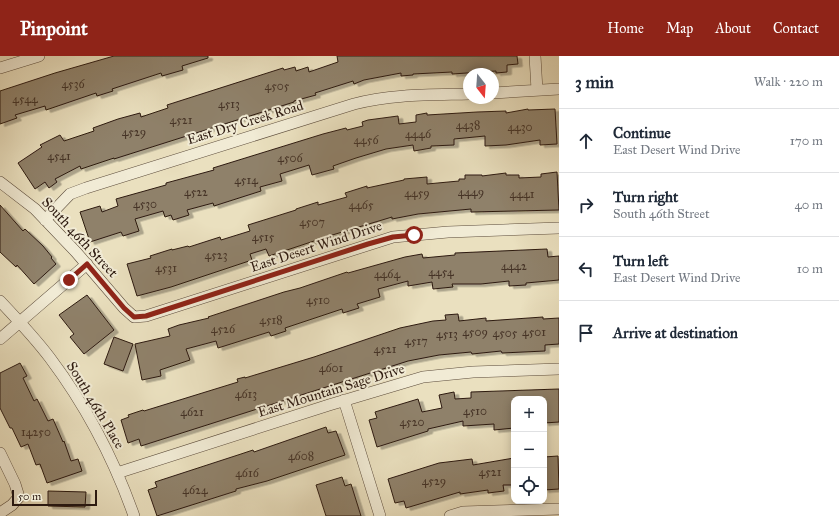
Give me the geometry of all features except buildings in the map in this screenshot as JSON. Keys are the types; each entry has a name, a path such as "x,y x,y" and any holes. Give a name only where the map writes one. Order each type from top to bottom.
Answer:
{"street":[{"path":"0,68 39,56"},
{"path":"534,56 537,90"},
{"path":"499,93 559,89"},
{"name":"East Dry Creek Road","path":"45,220 70,194 354,104 374,99 393,97 463,94"},
{"name":"South 46th Street","path":"0,182 35,209 87,264 124,308 134,317"},
{"name":"East Desert Wind Drive","path":"134,317 146,316 393,237 448,232 559,228"},
{"path":"0,339 87,264"},
{"name":"South 46th Place","path":"0,301 20,322 49,357 76,396 98,434 117,473 134,516"},
{"name":"East Mountain Sage Drive","path":"117,473 344,400 423,377 445,374 559,369"},
{"path":"344,400 380,516"},
{"path":"0,453 19,496 12,505 0,513"},
{"path":"450,516 463,512 559,509"}],"route":[{"path":"69,280 87,264 124,308 134,317 146,316 368,244 393,237 414,235"}]}
